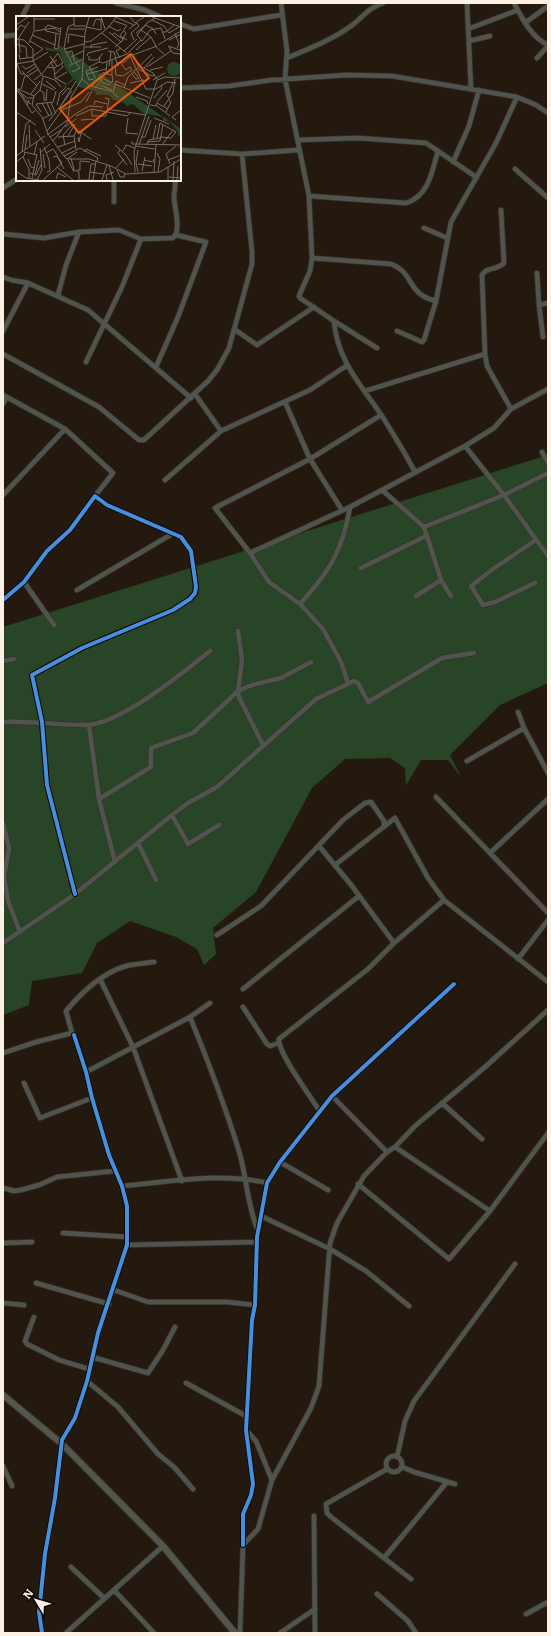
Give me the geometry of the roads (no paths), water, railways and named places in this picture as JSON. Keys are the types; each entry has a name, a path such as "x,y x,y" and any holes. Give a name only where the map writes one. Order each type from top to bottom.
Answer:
{"main road":[{"path":"3,1395 62,1444 163,1546 235,1633"}],"street":[{"path":"22,16 29,3"},
{"path":"116,3 132,4 152,15"},
{"path":"281,3 281,15 287,58 284,79 309,196 312,258 310,271 299,296 303,302 314,307 377,348"},
{"path":"287,58 324,42 350,27 374,5 383,3"},
{"path":"467,3 471,88"},
{"path":"514,3 525,23 538,39 548,45 537,58"},
{"path":"525,23 548,6"},
{"path":"468,29 518,10"},
{"path":"181,24 194,28 281,15"},
{"path":"3,36 16,34"},
{"path":"468,41 490,36"},
{"path":"181,88 229,86 284,79 347,75 392,76 471,88 517,97 548,112"},
{"path":"453,162 468,126 479,90"},
{"path":"397,331 422,342 426,337 436,301 447,238 453,217 496,143 517,97"},
{"path":"298,140 358,138 426,143 476,177"},
{"path":"181,150 242,154 298,150"},
{"path":"309,196 406,203 413,201 426,189 438,151"},
{"path":"3,354 99,407 139,440 144,440 208,381 225,358 252,264 242,154"},
{"path":"514,169 548,198"},
{"path":"3,188 16,180"},
{"path":"114,181 114,202"},
{"path":"175,181 174,196 177,227 176,235"},
{"path":"501,210 504,263 498,267 485,271 481,278 485,354 489,372 511,409"},
{"path":"424,228 447,238"},
{"path":"3,234 44,238 78,232 119,230 141,239 173,238 176,235 206,242 178,317 156,367"},
{"path":"58,295 66,265 78,232"},
{"path":"86,362 105,323 141,239"},
{"path":"312,258 391,264 399,267 405,273 414,289 422,296 436,301"},
{"path":"537,273 543,337"},
{"path":"3,277 11,280 28,282 88,310 193,396 221,430"},
{"path":"3,331 28,282"},
{"path":"539,305 548,303"},
{"path":"234,329 257,345 314,307"},
{"path":"3,314 9,317"},
{"path":"334,321 338,348 346,366 381,415 415,472"},
{"path":"365,391 485,354"},
{"path":"165,480 221,430 310,390 346,366"},
{"path":"250,553 350,507 465,446 494,428 511,409 548,389"},
{"path":"3,404 5,396 65,429 113,473 70,530 47,551 24,582 3,600"},
{"path":"285,402 310,459 342,510"},
{"path":"348,683 333,646 323,629 300,604 269,582 250,553 215,508 310,459 381,415"},
{"path":"3,495 65,429"},
{"path":"465,446 504,495 548,556"},
{"path":"542,452 548,463"},
{"path":"424,527 504,495 548,473"},
{"path":"382,490 424,527 441,580 451,596"},
{"path":"75,894 47,784 42,722 32,674 82,648 173,610 190,599 195,593 196,587 191,551 181,537 107,505 95,496"},
{"path":"300,604 322,579 338,554 347,528 350,507"},
{"path":"77,590 172,534"},
{"path":"360,568 426,536"},
{"path":"535,583 495,602 483,605 471,586 536,540"},
{"path":"416,596 441,580"},
{"path":"24,582 54,625"},
{"path":"238,631 242,660 238,692 242,704 263,745"},
{"path":"3,722 42,722 89,725 112,719 176,679 210,651"},
{"path":"3,943 75,894 172,814 188,803 218,787 316,699 354,681 358,683 368,702 442,658 474,653"},
{"path":"3,662 14,659"},
{"path":"99,799 151,767 151,748 193,733 238,692 252,685 281,678 311,662"},
{"path":"518,712 524,728 548,773"},
{"path":"89,725 99,799 115,862"},
{"path":"467,761 524,728"},
{"path":"436,797 548,913"},
{"path":"490,853 548,799"},
{"path":"217,935 261,906 343,820 364,803 371,802 384,821 384,827"},
{"path":"172,814 188,844 219,825"},
{"path":"335,864 395,818 428,878 444,900 548,982"},
{"path":"3,823 9,848 4,876 8,901 20,932"},
{"path":"138,843 156,880"},
{"path":"319,846 335,864 394,943"},
{"path":"243,989 359,896"},
{"path":"319,1110 290,1066 278,1044 279,1039 287,1031 368,969 394,943 444,900"},
{"path":"518,959 548,920"},
{"path":"3,1053 36,1042 72,1033 66,1011 76,999 100,979 126,966 154,962"},
{"path":"100,979 133,1046 182,1180"},
{"path":"240,1633 243,1514 251,1495 253,1484 246,1430 246,1416 252,1320 255,1305 257,1242 267,1183 280,1162 319,1110 332,1096 454,984"},
{"path":"86,1072 190,1017 210,1003"},
{"path":"242,1007 267,1044 270,1046 278,1044"},
{"path":"243,1545 258,1529 272,1480 311,1408 319,1386 330,1249 334,1231 358,1184 387,1152 395,1147 415,1126 548,1010"},
{"path":"190,1017 209,1064 239,1151 247,1178 250,1210 259,1232"},
{"path":"42,1633 39,1612 44,1554 62,1444 66,1432 75,1418 87,1381 98,1333 114,1290 127,1245 127,1206 122,1186 114,1171 92,1098 86,1072 74,1036"},
{"path":"24,1083 40,1118 92,1098"},
{"path":"332,1096 387,1152"},
{"path":"442,1103 482,1139"},
{"path":"358,1184 449,1259 490,1210 548,1133"},
{"path":"395,1147 490,1210"},
{"path":"280,1162 328,1190"},
{"path":"3,1188 21,1190 39,1185 57,1177 114,1171"},
{"path":"122,1186 182,1180 247,1178 267,1183"},
{"path":"261,1216 330,1249 366,1271 409,1306"},
{"path":"63,1233 127,1237"},
{"path":"3,1243 32,1242"},
{"path":"127,1245 257,1242"},
{"path":"397,1457 405,1421 414,1402 515,1264"},
{"path":"36,1283 109,1304"},
{"path":"114,1290 148,1302 226,1302 255,1305"},
{"path":"3,1303 24,1305"},
{"path":"34,1317 25,1337 27,1344 59,1360 89,1369"},
{"path":"92,1357 148,1373 164,1350 175,1327"},
{"path":"87,1381 118,1407 158,1454 174,1467 193,1489"},
{"path":"186,1383 246,1416"},
{"path":"246,1430 256,1441 272,1480"},
{"path":"387,1469 386,1464 388,1459 392,1456 397,1457 402,1462 402,1467"},
{"path":"3,1466 12,1486"},
{"path":"387,1469 394,1472 399,1471 402,1467"},
{"path":"402,1467 454,1484"},
{"path":"387,1469 326,1504 328,1513 331,1517 411,1579"},
{"path":"384,1558 447,1482"},
{"path":"314,1516 316,1609 315,1633"},
{"path":"66,1633 163,1546"},
{"path":"71,1568 104,1598"},
{"path":"114,1590 154,1633"},
{"path":"377,1594 408,1622 416,1633"},
{"path":"526,1614 548,1602"},
{"path":"280,1633 316,1609"}]}
